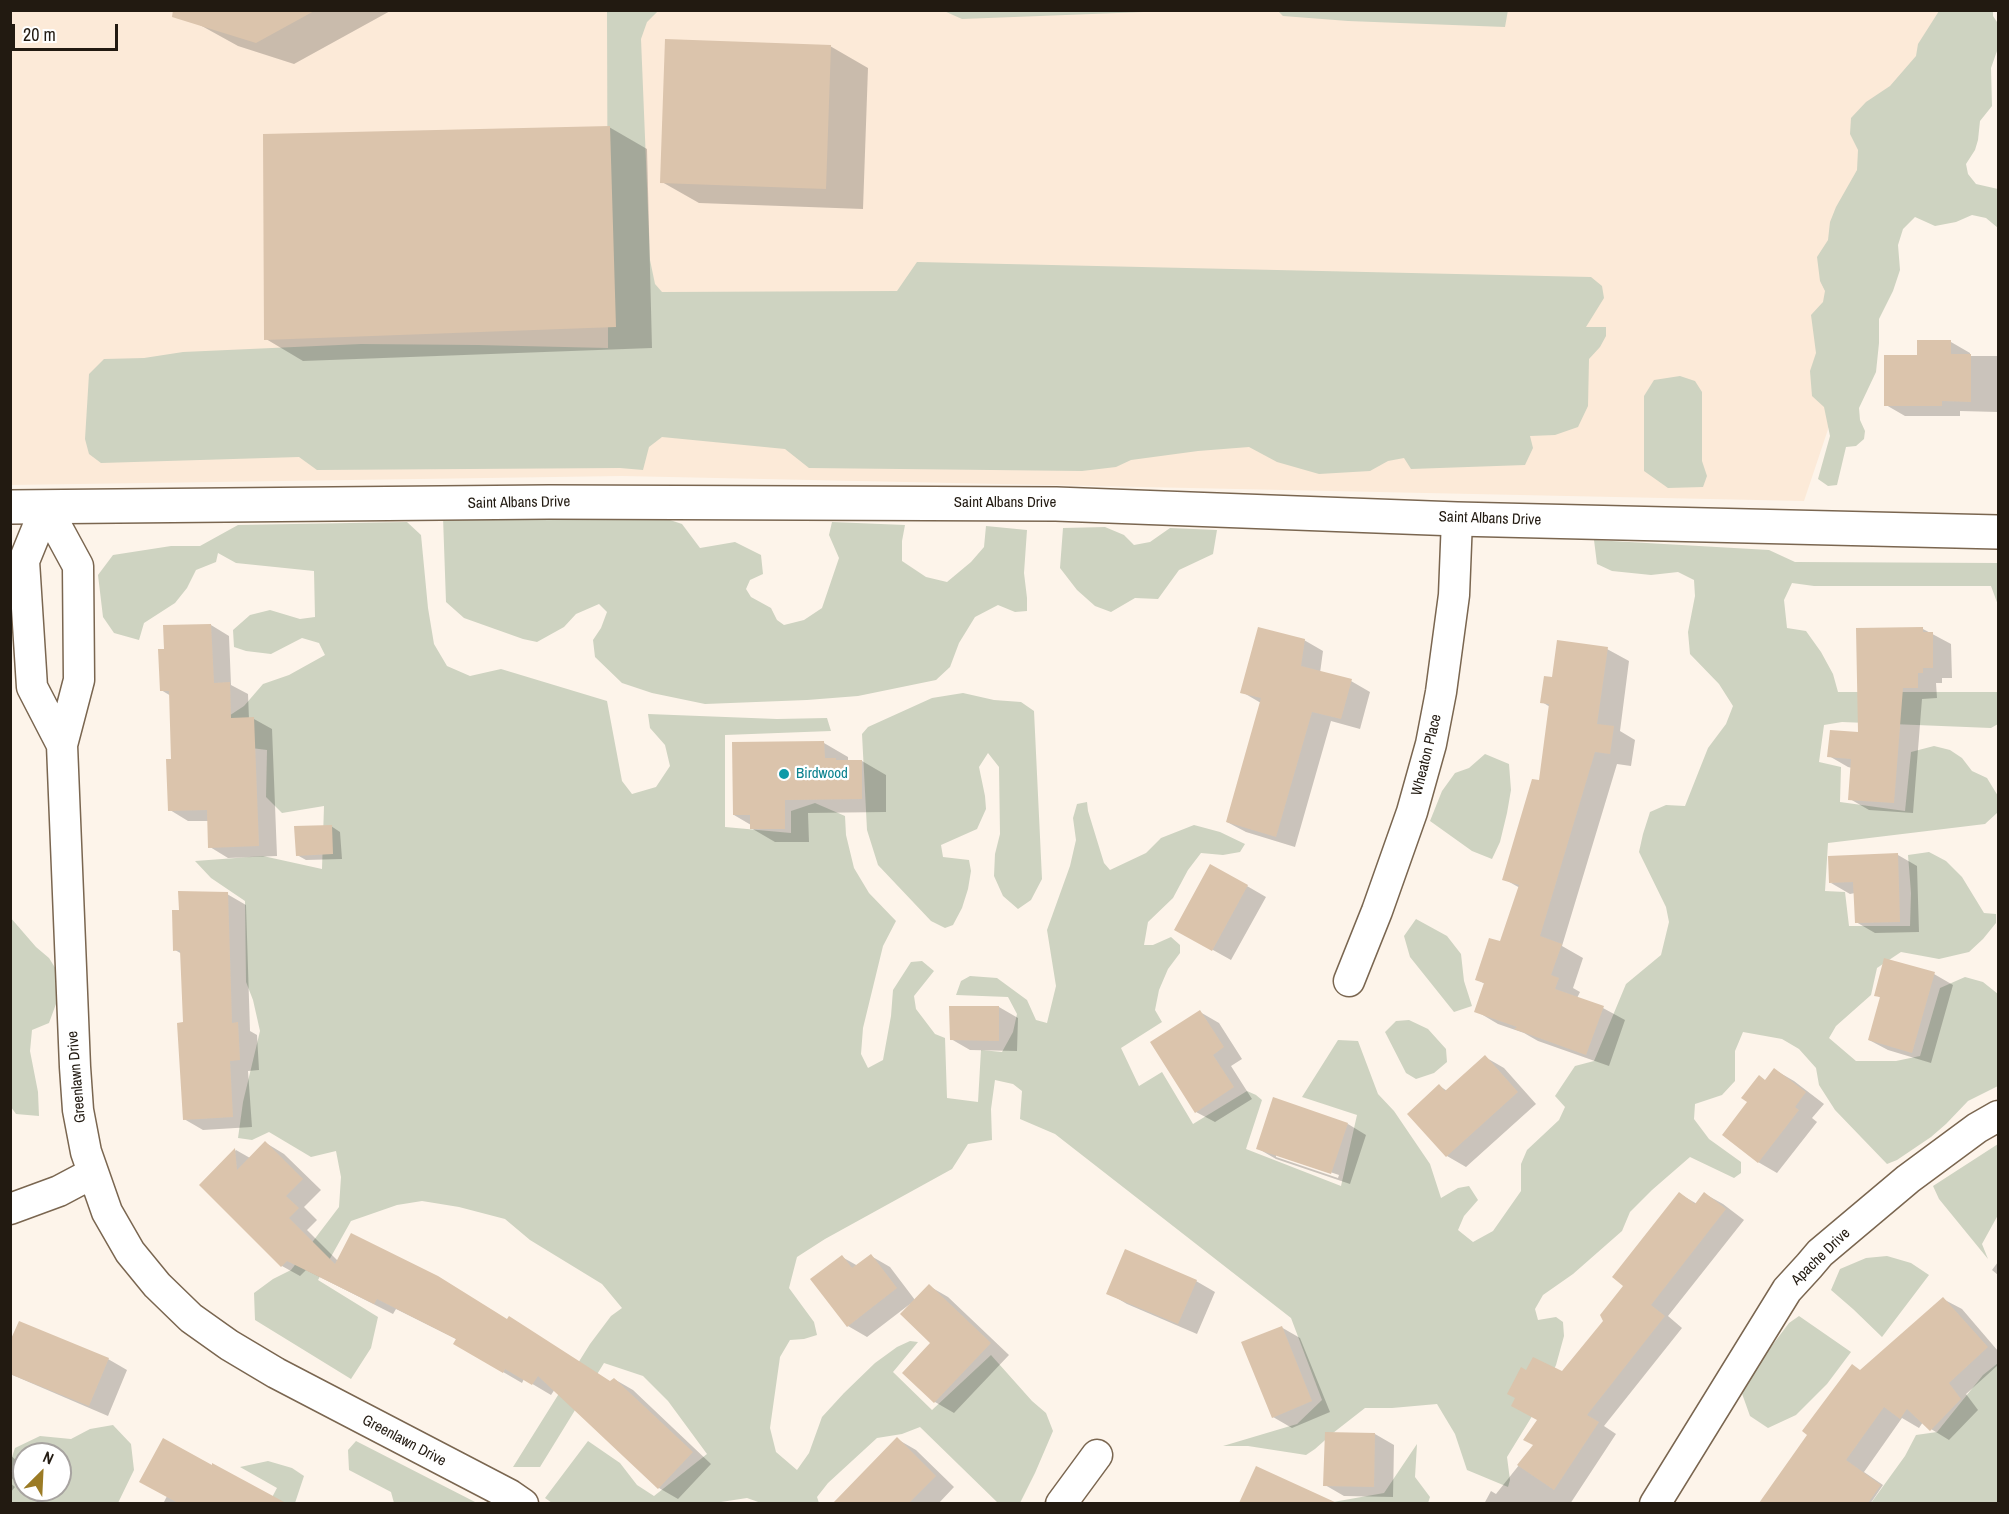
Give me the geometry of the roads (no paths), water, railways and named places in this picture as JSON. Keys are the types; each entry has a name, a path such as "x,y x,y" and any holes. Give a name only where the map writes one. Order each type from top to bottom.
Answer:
{"street":[{"name":"Saint Albans Drive","path":"10,507 549,502 1056,504 1457,519 1998,532"},
{"name":"Greenlawn Drive","path":"46,507 24,561 32,687 62,745"},
{"name":"Greenlawn Drive","path":"46,507 78,566 79,680 62,745 77,1099 86,1152 107,1212 130,1251 157,1285 191,1318 229,1345 276,1373 523,1503"},
{"name":"Wheaton Place","path":"1348,981 1377,911 1412,812 1431,744 1442,692 1452,606 1457,519"},
{"name":"Apache Drive","path":"1655,1503 1787,1290 1820,1253 1908,1179 1977,1128 1998,1116"},
{"path":"10,1209 59,1191 93,1173"},
{"path":"1060,1503 1097,1455"}],"place":[{"name":"Birdwood","path":"784,774"}]}
